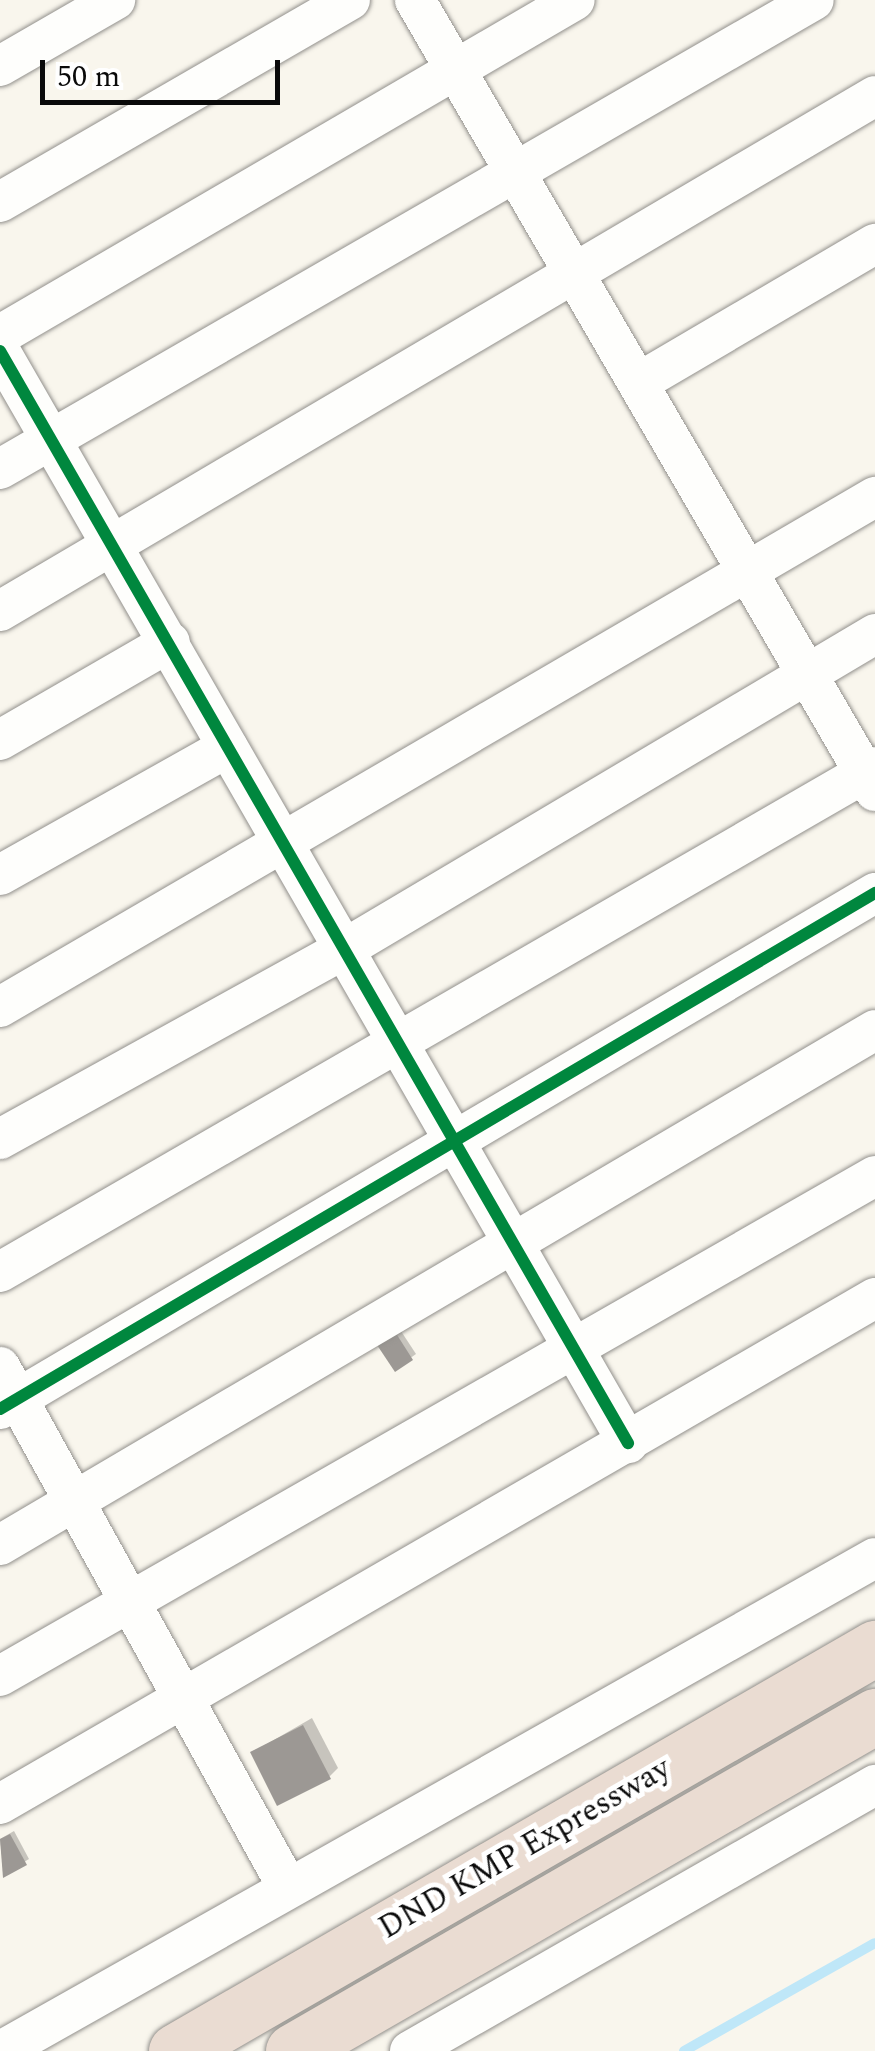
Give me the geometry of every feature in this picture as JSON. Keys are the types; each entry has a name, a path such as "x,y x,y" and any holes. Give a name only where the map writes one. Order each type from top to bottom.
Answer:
{"highway":[{"name":"DND KMP Expressway","path":"176,2051 875,1648"},
{"name":"DND KMP Expressway","path":"293,2051 875,1716"}],"street":[{"path":"0,66 115,0"},
{"path":"0,202 350,0"},
{"path":"0,1272 871,777 806,674 415,0"},
{"path":"0,335 575,0"},
{"path":"0,469 814,0"},
{"path":"0,612 875,96"},
{"path":"638,382 875,244"},
{"path":"0,351 628,1443"},
{"path":"0,1007 875,497"},
{"path":"0,1140 346,948 875,634"},
{"path":"0,740 170,642"},
{"path":"0,875 228,747"},
{"path":"287,1886 133,1600 6,1392 875,893"},
{"path":"0,1545 515,1246 875,1030"},
{"path":"0,1676 573,1344 875,1176"},
{"path":"0,1804 875,1298"},
{"path":"1,2051 287,1886 875,1558"},
{"path":"410,2051 875,1784"}],"building":[{"path":"392,1327 413,1360 395,1372 373,1339"},
{"path":"303,1725 331,1779 277,1806 250,1752"},
{"path":"10,1834 27,1865 3,1878 0,1839"}],"waterway":[{"path":"684,2051 875,1943"}],"cycle path":[{"path":"0,351 628,1443"},
{"path":"0,1409 875,893"}]}
